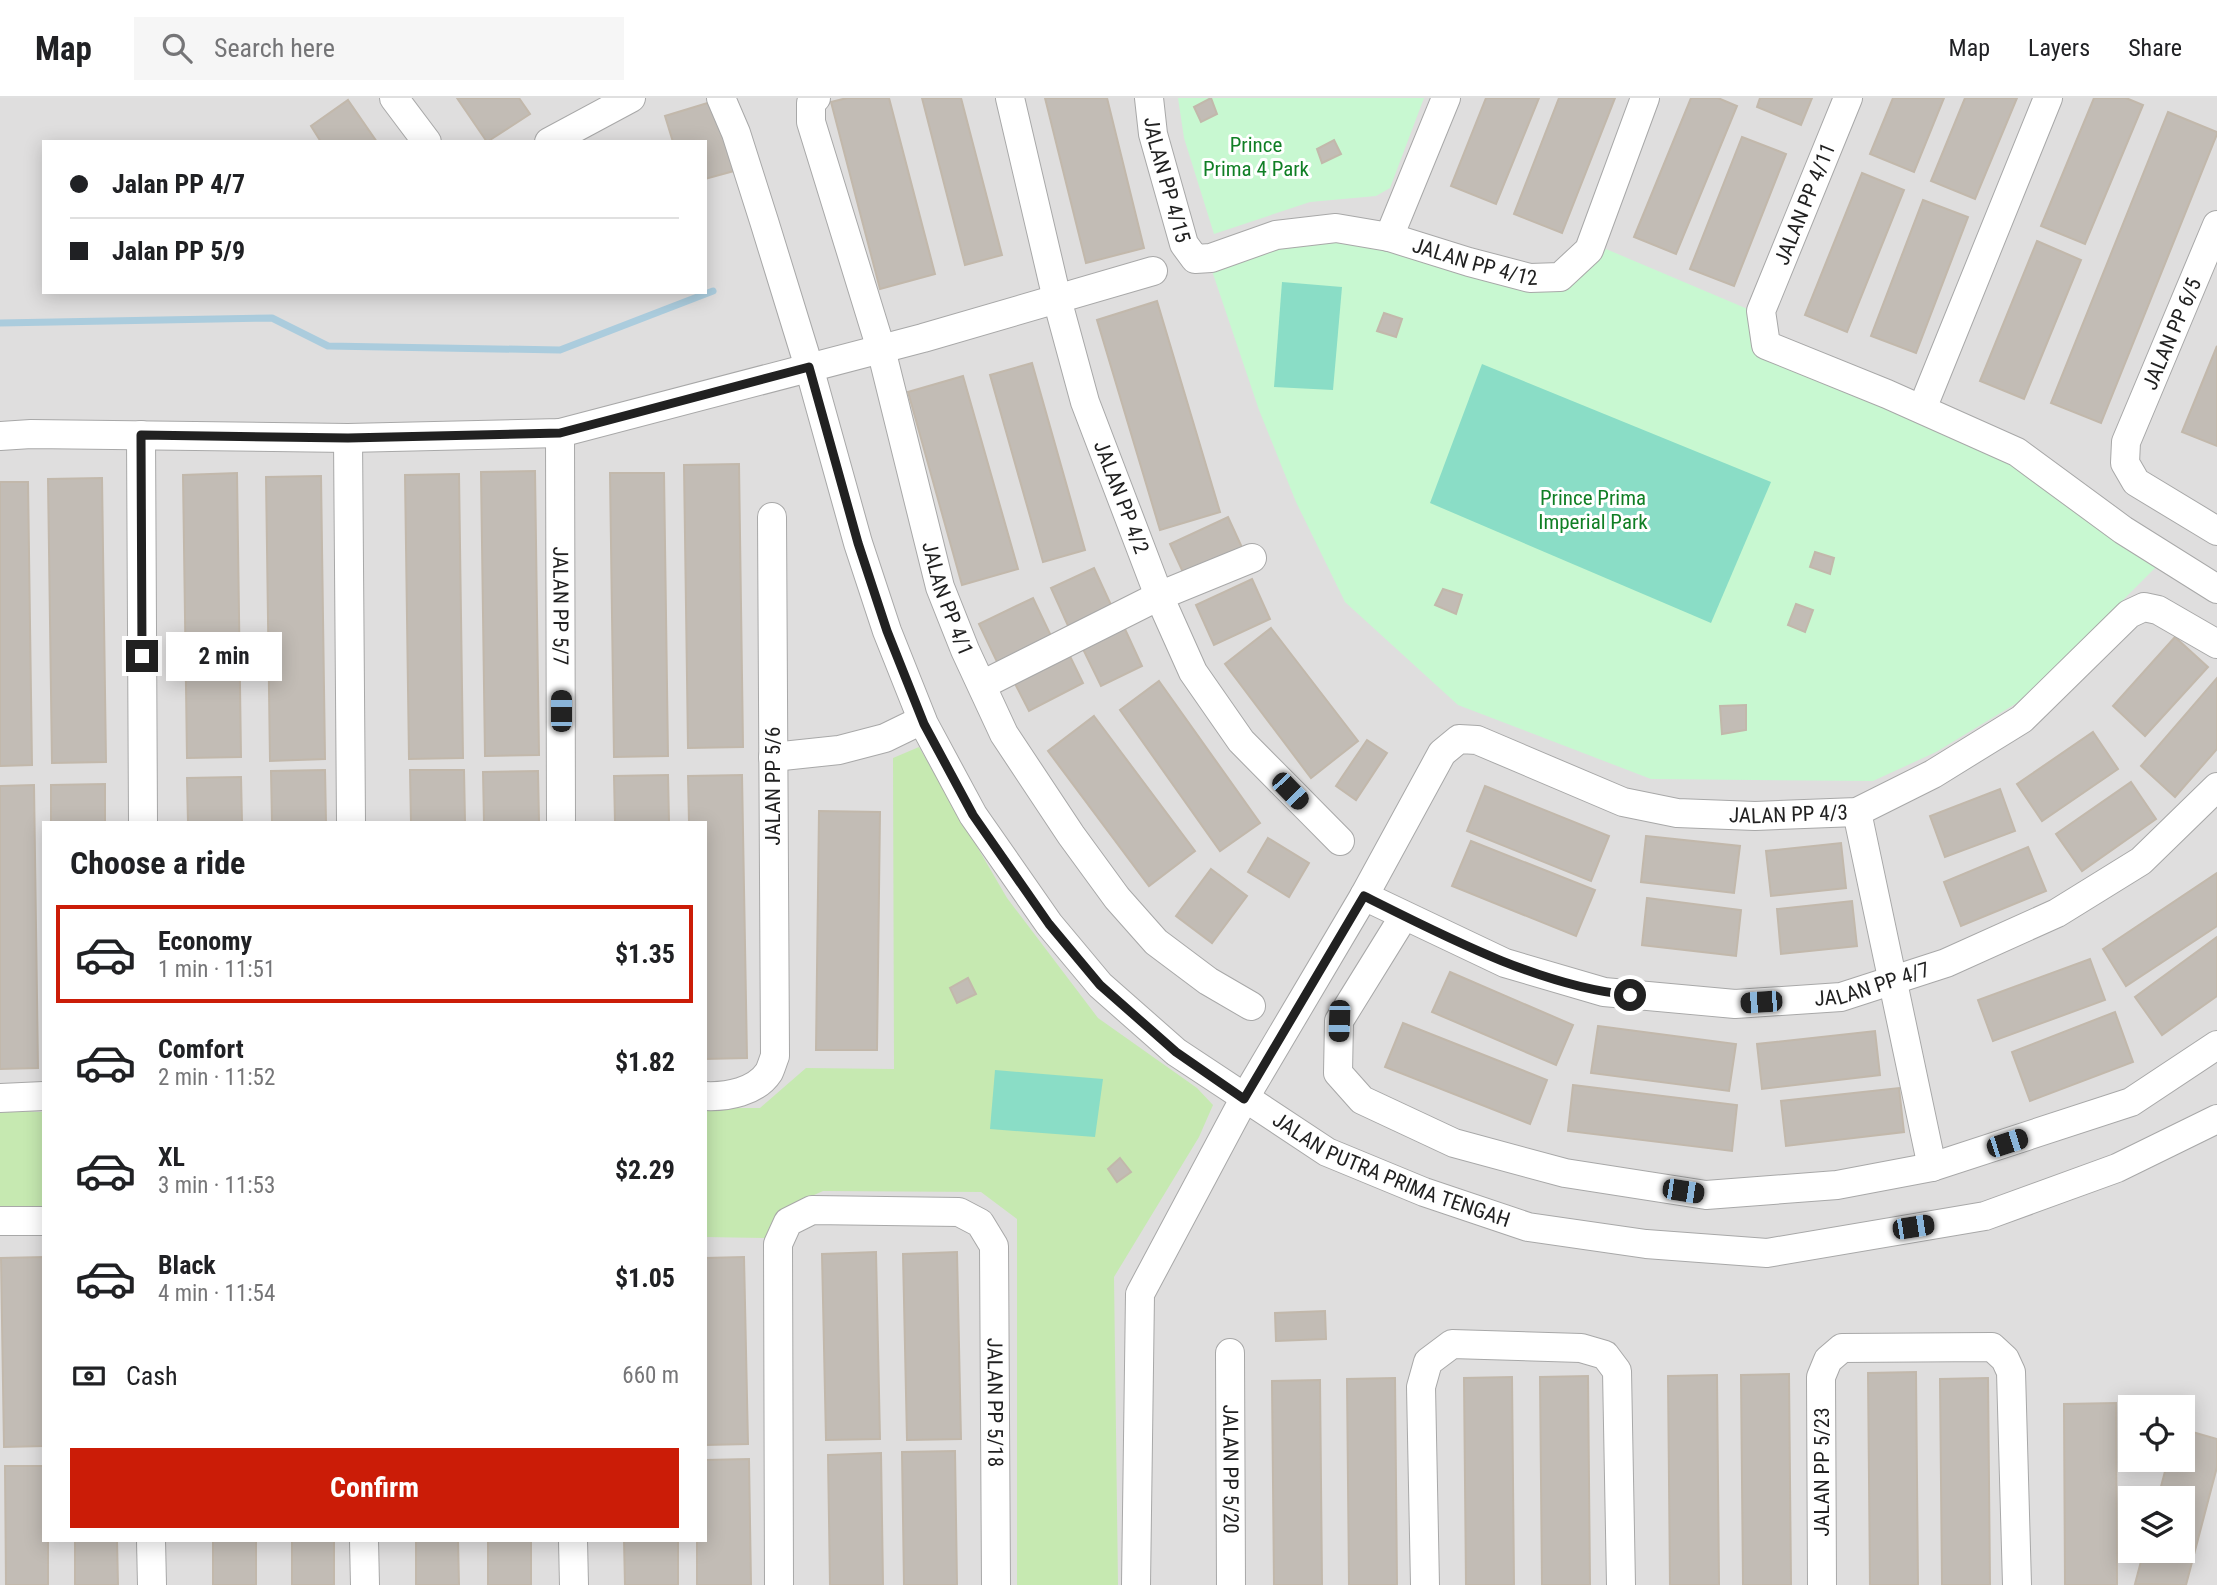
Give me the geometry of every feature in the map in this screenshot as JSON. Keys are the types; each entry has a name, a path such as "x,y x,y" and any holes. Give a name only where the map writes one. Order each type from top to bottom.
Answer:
{"street":[{"path":"394,98 426,140"},
{"path":"554,140 631,98"},
{"name":"JALAN PUTRA PRIMA TENGAH","path":"721,98 736,133 809,367 862,556 887,631 922,720 973,815 1049,924 1100,985 1176,1052 1244,1099 1327,1152 1424,1192 1528,1227 1646,1244 1767,1252 1985,1216 2117,1168 2217,1119"},
{"name":"JALAN PP 4/1","path":"816,98 811,103 811,122 881,349 940,587 965,650 1004,734 1071,835 1117,898 1156,942 1208,981 1251,1006"},
{"name":"JALAN PP 4/2","path":"1010,98 1057,299 1085,402 1159,596 1193,672 1241,741 1340,841"},
{"name":"JALAN PP 4/15","path":"1149,98 1153,134 1184,243 1195,259"},
{"path":"1389,237 1446,98"},
{"name":"JALAN PP 4/12","path":"1195,259 1211,258 1276,235 1336,228 1389,237 1530,278 1560,277 1589,250 1645,98"},
{"name":"JALAN PP 4/11","path":"1848,98 1761,311 1766,345 1922,409"},
{"path":"2048,98 1922,409 2017,452 2123,530 2217,589"},
{"name":"JALAN PP 6/5","path":"2217,225 2126,442 2124,463 2136,482 2217,531"},
{"path":"0,436 31,434 348,438 560,433 881,349 1153,271"},
{"name":"JALAN PP 5/7","path":"560,433 561,821"},
{"path":"141,435 143,821"},
{"path":"348,438 351,821"},
{"name":"JALAN PP 5/6","path":"707,1096 739,1093 756,1084 768,1073 775,1056 772,517"},
{"path":"982,685 1159,596 1252,558"},
{"name":"JALAN PP 4/3","path":"1364,896 1442,753 1459,740 1478,740 1623,802 1677,813 1755,816 1857,811 1933,774 2022,719 2130,614 2144,607 2158,610 2217,645"},
{"path":"773,757 839,750 885,738 922,720"},
{"name":"JALAN PP 4/7","path":"1364,896 1505,963 1604,992 1735,1004 1840,997 1946,962 2057,913 2141,861 2217,787"},
{"path":"1857,811 1932,1167"},
{"path":"1136,1585 1140,1294 1244,1099 1364,896"},
{"path":"1404,916 1339,1021 1338,1073 1362,1100 1454,1143 1565,1173 1706,1195 1837,1185 1932,1167 2131,1102 2217,1045"},
{"path":"0,1098 42,1096"},
{"name":"JALAN PP 5/18","path":"779,1585 778,1244 789,1222 812,1209 959,1212 980,1223 993,1246 996,1585"},
{"path":"0,1221 42,1221"},
{"path":"1425,1585 1421,1387 1428,1362 1452,1345 1581,1348 1605,1355 1617,1371 1621,1585"},
{"name":"JALAN PP 5/23","path":"1822,1585 1821,1377 1828,1360 1842,1348 1869,1347 1992,1347 2005,1359 2011,1372 2017,1585"},
{"name":"JALAN PP 5/20","path":"1230,1353 1231,1585"},
{"path":"151,1542 152,1585"},
{"path":"364,1542 365,1585"},
{"path":"573,1542 574,1585"}],"shaded area":[{"path":"0,98 2217,98 2217,1585 0,1585"}],"green space":[{"name":"Prince Prima 4 Park","path":"1178,98 1424,98 1390,188 1376,196 1310,202 1214,234 1184,138"},
{"name":"Prince Prima Imperial Park","path":"1334,232 1570,281 1606,249 1757,313 1768,358 1983,443 2162,561 2025,698 1936,752 1873,781 1651,779 1458,705 1345,602 1296,502 1259,410 1210,265"},
{"path":"1282,282 1342,287 1333,390 1274,387"},
{"path":"1482,364 1771,482 1711,623 1430,503"},
{"path":"919,747 1007,898 1098,1018 1197,1088 1213,1105 1199,1137 1114,1277 1118,1585 1017,1585 1017,1219 981,1192 823,1191 796,1203 770,1238 707,1237 707,1108 760,1108 806,1068 894,1069 893,758"},
{"path":"995,1070 1103,1079 1095,1137 990,1129"},
{"path":"0,1111 42,1112 42,1207 0,1206"}],"building":[{"path":"457,98 519,98 530,114 490,140 486,140"},
{"path":"847,98 889,98 935,274 880,289 831,102"},
{"path":"922,98 961,98 1002,255 965,265"},
{"path":"1045,98 1107,98 1144,248 1086,263"},
{"path":"1211,98 1217,114 1201,122 1194,107"},
{"path":"1486,98 1539,98 1496,204 1451,186"},
{"path":"1559,98 1615,98 1562,233 1514,214"},
{"path":"1691,98 1718,98 1737,106 1676,254 1634,237"},
{"path":"1760,98 1812,98 1801,125 1757,107"},
{"path":"1893,98 1944,98 1914,172 1870,154"},
{"path":"1965,98 2017,98 1975,199 1931,181"},
{"path":"2094,98 2126,98 2143,105 2085,244 2041,226"},
{"path":"348,100 376,140 320,140 311,126"},
{"path":"714,101 734,171 707,178 707,140 672,140 665,116"},
{"path":"2168,112 2217,134 2101,423 2051,403"},
{"path":"1742,137 1786,154 1734,286 1690,269"},
{"path":"1334,140 1341,154 1322,163 1317,149"},
{"path":"1862,173 1904,190 1847,332 1805,315"},
{"path":"1923,200 1968,217 1916,353 1871,336"},
{"path":"2037,241 2081,260 2024,399 1980,381"},
{"path":"1157,301 1220,512 1160,530 1097,320"},
{"path":"1384,313 1402,319 1396,337 1377,331"},
{"path":"2217,346 2217,446 2182,432"},
{"path":"1032,363 1085,550 1043,562 990,375"},
{"path":"963,376 1018,569 962,585 908,392"},
{"path":"739,464 743,747 688,748 684,465"},
{"path":"535,471 539,755 485,756 481,472"},
{"path":"237,473 241,757 187,758 183,475"},
{"path":"610,473 664,473 668,756 614,757"},
{"path":"459,474 463,758 409,759 405,475"},
{"path":"321,476 325,759 270,761 266,477"},
{"path":"102,478 106,762 52,763 48,479"},
{"path":"0,482 28,482 32,765 0,766"},
{"path":"1228,517 1245,554 1187,581 1170,544"},
{"path":"1815,552 1834,558 1830,574 1810,567"},
{"path":"1094,568 1112,607 1069,628 1051,588"},
{"path":"1252,579 1270,619 1214,645 1196,605"},
{"path":"1443,589 1462,595 1456,614 1435,605"},
{"path":"1033,598 1052,638 998,664 979,624"},
{"path":"1796,604 1813,610 1805,632 1788,625"},
{"path":"1124,627 1142,666 1101,686 1082,647"},
{"path":"1271,628 1358,741 1311,778 1225,664"},
{"path":"2175,637 2208,667 2145,736 2113,706"},
{"path":"1065,646 1083,683 1029,711 1010,674"},
{"path":"2217,678 2217,749 2175,797 2141,766"},
{"path":"1159,681 1260,823 1220,851 1120,710"},
{"path":"1746,705 1746,730 1722,734 1720,706"},
{"path":"1094,716 1195,851 1149,886 1048,751"},
{"path":"2093,732 2118,769 2042,821 2017,784"},
{"path":"1367,740 1387,753 1356,800 1336,786"},
{"path":"325,770 326,821 272,821 271,771"},
{"path":"410,770 464,770 465,821 411,821"},
{"path":"538,771 539,821 484,821 483,772"},
{"path":"668,775 669,821 615,821 614,776"},
{"path":"742,775 747,1058 707,1059 707,821 689,821 688,776"},
{"path":"241,777 242,821 188,821 187,778"},
{"path":"2131,782 2156,819 2082,871 2056,834"},
{"path":"105,784 105,821 51,821 51,785"},
{"path":"34,785 38,1068 0,1069 0,786"},
{"path":"1485,786 1609,836 1591,881 1467,831"},
{"path":"2000,789 2015,831 1945,857 1930,816"},
{"path":"819,811 880,812 877,1050 816,1050"},
{"path":"1646,836 1740,846 1734,893 1641,882"},
{"path":"1268,838 1309,863 1289,897 1248,872"},
{"path":"1471,841 1595,890 1576,936 1452,886"},
{"path":"1841,843 1846,888 1771,896 1766,851"},
{"path":"2028,847 2046,891 1961,926 1944,882"},
{"path":"1211,869 1247,896 1212,943 1176,916"},
{"path":"2217,873 2217,926 2126,986 2103,949"},
{"path":"1647,898 1741,910 1736,956 1642,945"},
{"path":"1852,901 1857,946 1781,954 1777,909"},
{"path":"2217,937 2217,996 2162,1035 2135,997"},
{"path":"2090,959 2105,1000 1993,1041 1978,1000"},
{"path":"1450,972 1573,1025 1556,1065 1432,1012"},
{"path":"968,978 976,994 957,1003 950,988"},
{"path":"2115,1012 2133,1062 2030,1101 2012,1052"},
{"path":"1403,1023 1547,1080 1530,1124 1385,1067"},
{"path":"1598,1026 1736,1044 1729,1091 1591,1073"},
{"path":"1875,1031 1880,1075 1762,1089 1757,1044"},
{"path":"1573,1085 1737,1105 1732,1151 1568,1131"},
{"path":"1899,1088 1904,1132 1786,1146 1781,1101"},
{"path":"1120,1158 1131,1172 1117,1182 1108,1169"},
{"path":"876,1252 880,1439 826,1440 822,1254"},
{"path":"957,1252 961,1439 907,1440 903,1254"},
{"path":"42,1257 42,1446 4,1447 1,1258"},
{"path":"744,1257 748,1444 707,1445 707,1258"},
{"path":"1325,1311 1326,1339 1276,1341 1275,1313"},
{"path":"1916,1372 1918,1585 1870,1585 1868,1373"},
{"path":"1789,1374 1791,1585 1743,1585 1741,1375"},
{"path":"1717,1375 1719,1585 1670,1585 1668,1376"},
{"path":"1588,1376 1590,1585 1542,1585 1540,1377"},
{"path":"1512,1377 1514,1585 1466,1585 1464,1378"},
{"path":"1395,1378 1397,1585 1349,1585 1347,1379"},
{"path":"1988,1378 1990,1585 1942,1585 1940,1379"},
{"path":"1320,1380 1322,1585 1274,1585 1272,1381"},
{"path":"2116,1403 2117,1585 2065,1585 2064,1404"},
{"path":"2195,1433 2217,1439 2217,1467 2195,1551 2195,1486 2161,1486 2165,1472 2195,1472"},
{"path":"955,1451 957,1585 904,1585 902,1452"},
{"path":"881,1453 883,1585 830,1585 828,1455"},
{"path":"749,1459 751,1585 697,1585 697,1542 707,1542 707,1460"},
{"path":"5,1466 42,1466 42,1542 48,1542 48,1585 6,1585"},
{"path":"75,1542 117,1542 118,1585 75,1585"},
{"path":"213,1542 256,1542 256,1585 213,1585"},
{"path":"292,1542 334,1542 334,1585 292,1585"},
{"path":"416,1542 458,1542 459,1585 416,1585"},
{"path":"488,1542 531,1542 531,1585 488,1585"},
{"path":"624,1542 678,1542 678,1585 625,1585"},
{"path":"2141,1563 2192,1563 2186,1585 2135,1584"}],"waterway":[{"path":"707,293 713,291"},
{"path":"0,323 272,318 328,346 560,350 705,294"}],"route":[{"path":"142,656 141,435 348,438 560,433 809,367 858,543 887,631 924,724 973,815 1049,924 1100,985 1176,1052 1244,1099 1364,896 1505,963 1604,992 1630,995"}]}
